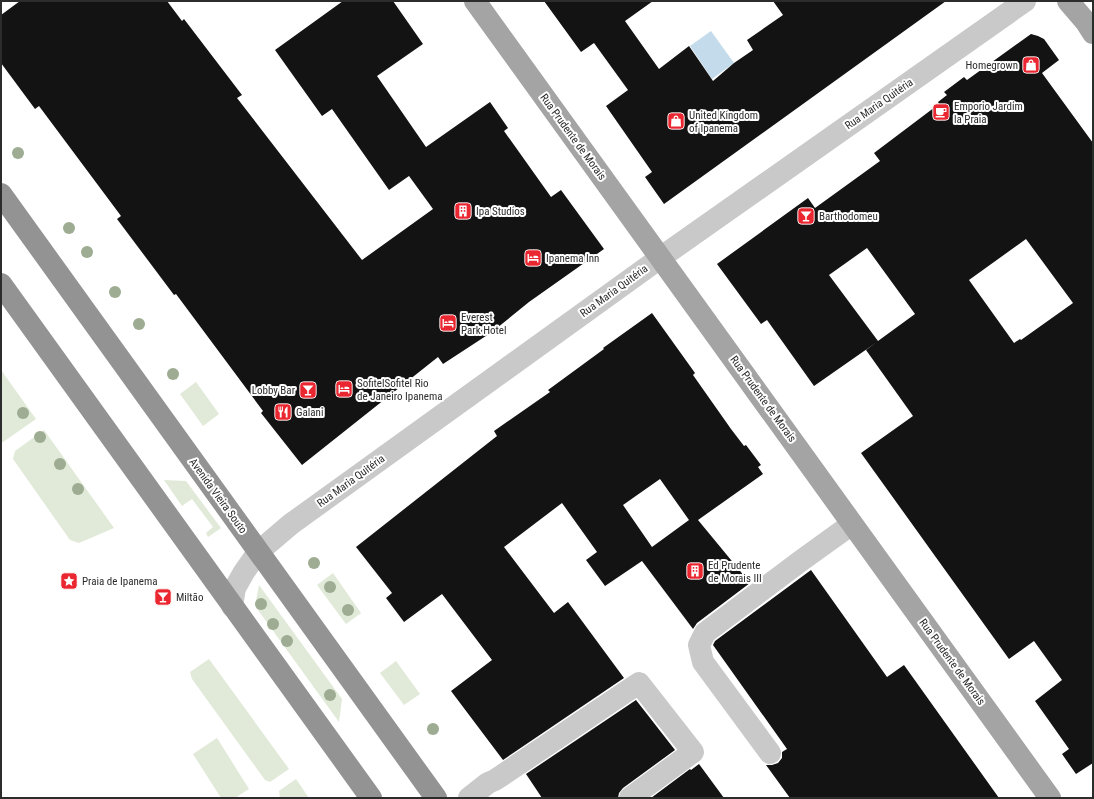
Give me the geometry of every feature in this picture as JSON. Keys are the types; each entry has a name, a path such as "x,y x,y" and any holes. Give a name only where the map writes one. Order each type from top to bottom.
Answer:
{"highway":[{"name":"Avenida Vieira Souto","path":"1,194 436,798"},
{"path":"1,284 371,798"}],"main road":[{"name":"Rua Prudente de Morais","path":"475,1 1050,798"},
{"path":"1068,1 1086,22 1093,33"}],"street":[{"name":"Rua Maria Quitéria","path":"232,606 235,588 258,552 291,524 660,258 1025,1"},
{"path":"770,753 703,662 699,645 705,633 796,564 852,524"},
{"path":"469,798 488,783 495,780 639,683 693,752 630,798"}],"green space":[{"path":"1,370 36,419 3,442 1,442"},
{"path":"196,382 219,414 203,426 180,394"},
{"path":"44,430 114,528 79,543 70,540 13,459 15,451"},
{"path":"164,480 186,481 221,528 208,537 206,533 213,527 192,499 182,506"},
{"path":"333,573 361,613 346,624 317,585"},
{"path":"259,585 342,699 339,722 255,606"},
{"path":"209,659 289,769 270,782 265,780 192,679 190,672"},
{"path":"396,661 420,694 404,705 380,673"},
{"path":"217,738 249,789 235,798 221,798 193,754"},
{"path":"296,779 309,798 280,798 279,791"}],"water":[{"path":"711,31 734,63 712,79 690,46"}],"building":[{"path":"20,1 167,1 182,21 184,19 242,95 237,98 362,260 433,209 409,176 389,190 332,109 322,116 275,50 343,1 393,1 423,44 377,76 426,147 490,102 508,128 504,131 551,197 561,190 604,249 529,302 492,332 443,364 438,357 302,465 261,413 263,411 176,294 174,295 117,219 121,216 39,106 35,109 1,63 1,15"},
{"path":"544,1 653,1 625,21 659,69 689,46 713,81 734,63 753,50 747,40 783,15 773,1 946,1 664,204 645,177 652,172 606,106 628,90 594,43 581,52"},
{"path":"1031,34 1044,39 1059,60 1042,73 1093,143 1093,763 1076,774 1062,754 1069,749 1035,701 1062,680 1034,641 1009,659 861,453 913,416 866,350 877,342 814,386 767,320 761,324 717,264 808,198 815,208 880,161 874,153 939,104 938,102 947,95 944,92 964,77 967,80","holes":["1026,239 1073,303 1021,340 1020,339 1014,343 969,280","867,248 915,314 878,341 829,275"]},
{"path":"652,313 695,373 693,375 731,429 744,446 746,445 761,465 758,467 763,474 698,520 750,583 697,623 693,629 642,561 605,586 586,560 597,552 562,503 504,547 554,613 568,602 624,678 503,760 451,691 492,660 442,594 404,622 386,598 392,593 356,547 497,436 494,431 550,392 548,390 604,349 603,348","holes":["660,479 689,520 652,547 623,505"]},
{"path":"811,570 887,677 904,665 999,798 790,798 766,765 778,763 782,758 782,752 787,749 713,645 715,641"},
{"path":"636,700 675,750 623,788 619,793 618,798 542,798 526,774"},
{"path":"699,764 724,798 651,798 690,769 691,770"}],"place":[{"name":"Homegrown","path":"1031,65"},
{"name":"Emporio Jardim la Praia","path":"941,112"},
{"name":"United Kingdom of Ipanema","path":"676,121"},
{"name":"Ipa Studios","path":"463,211"},
{"name":"Barthodomeu","path":"806,216"},
{"name":"Ipanema Inn","path":"533,258"},
{"name":"Everest Park Hotel","path":"448,323"},
{"name":"SofitelSofitel Rio de Janeiro Ipanema","path":"344,389"},
{"name":"Lobby Bar","path":"308,390"},
{"name":"Galani","path":"283,412"},
{"name":"Ed Prudente de Morais III","path":"695,571"},
{"name":"Praia de Ipanema","path":"69,581"},
{"name":"Miltão","path":"163,597"}]}
